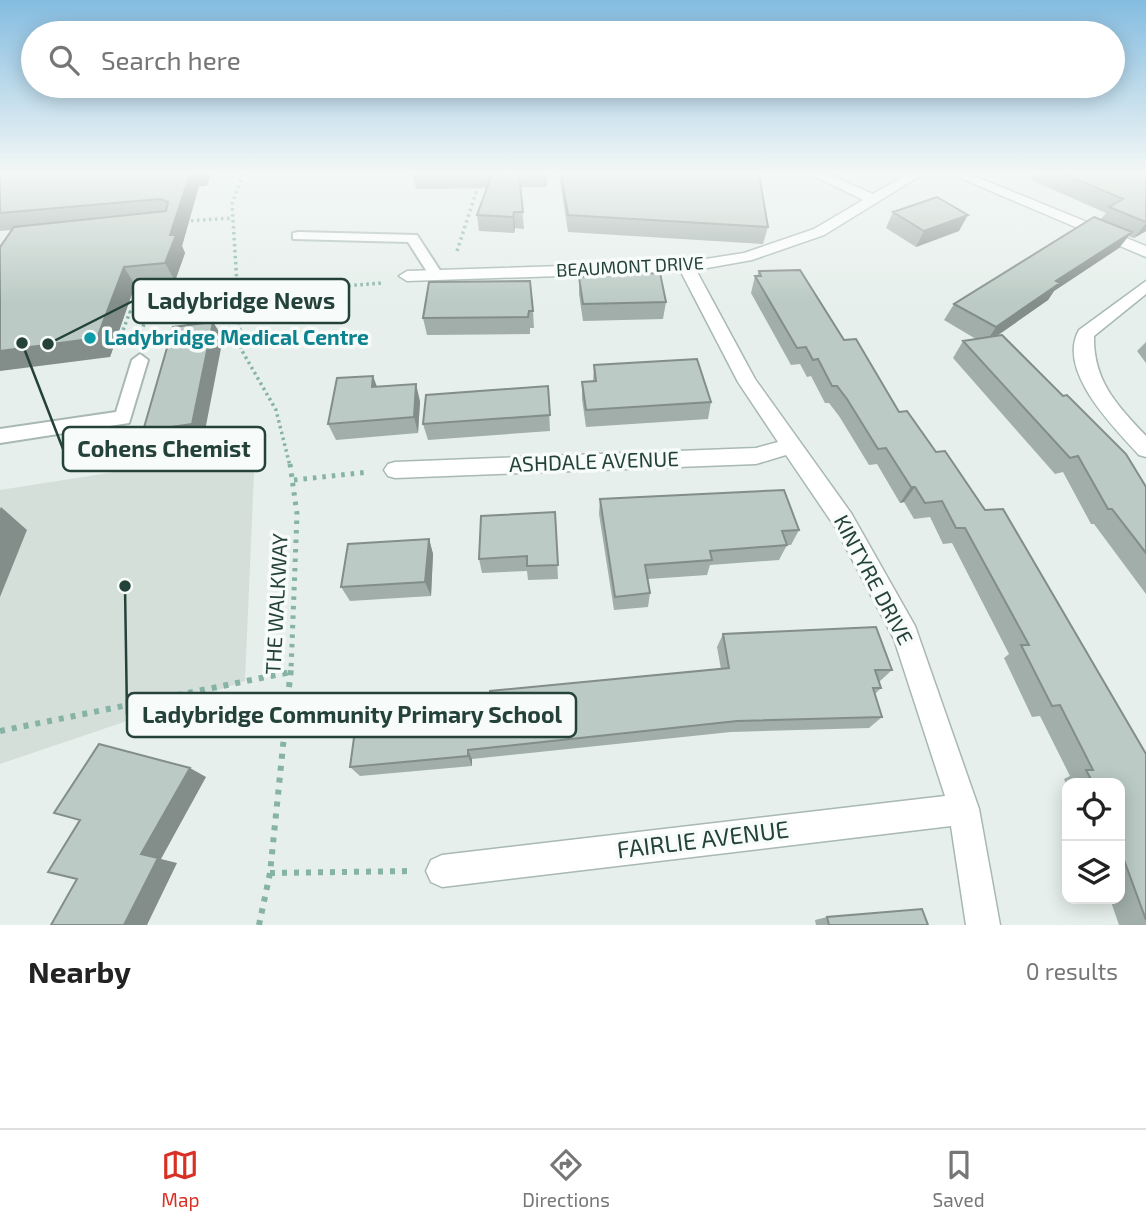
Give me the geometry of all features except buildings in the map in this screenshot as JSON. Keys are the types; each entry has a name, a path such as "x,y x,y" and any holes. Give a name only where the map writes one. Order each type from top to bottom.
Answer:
{"street":[{"name":"BEAUMONT DRIVE","path":"407,276 686,267 747,257 781,247 819,232 844,217"},
{"path":"1062,217 1146,252"},
{"name":"KINTYRE DRIVE","path":"686,267 747,382 843,520 906,635 964,809 983,925"},
{"path":"1146,286 1085,334 1082,358 1094,390 1146,449"},
{"name":"ASHDALE AVENUE","path":"395,470 756,456 793,445"},
{"name":"FAIRLIE AVENUE","path":"442,871 964,809"}],"lane":[{"path":"298,236 412,238 443,275"},
{"path":"0,436 123,418 140,360"}],"path":[{"path":"443,275 465,217"},
{"path":"183,222 233,218"},
{"name":"THE WALKWAY","path":"233,218 241,349 276,410 294,480 297,514 291,672 270,873 259,925"},
{"path":"123,302 389,283 407,276"},
{"path":"140,360 132,356 152,302"},
{"path":"114,311 130,312 120,338 139,336"},
{"path":"294,480 395,470"},
{"path":"0,730 291,672"},
{"path":"270,873 442,871"}],"shaded area":[{"path":"255,450 245,681 0,764 0,490"}],"place":[{"name":"Ladybridge Medical Centre","path":"90,338"},
{"name":"Cohens Chemist","path":"22,343"},
{"name":"Ladybridge News","path":"48,344"},
{"name":"Ladybridge Community Primary School","path":"125,586"}]}
